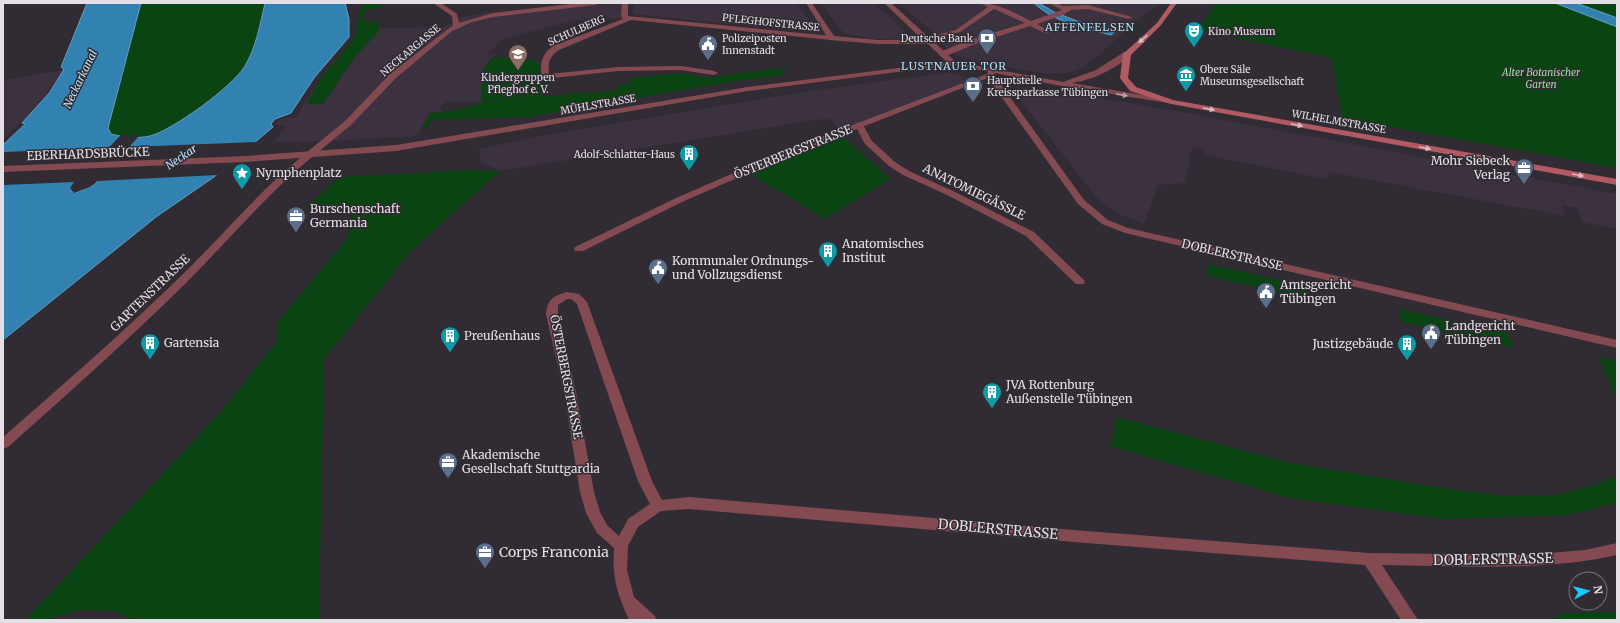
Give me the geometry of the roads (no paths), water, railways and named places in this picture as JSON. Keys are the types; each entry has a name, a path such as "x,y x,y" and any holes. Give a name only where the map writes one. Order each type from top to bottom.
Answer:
{"main road":[{"path":"1171,102 1138,91 1126,83 1124,78 1127,54 1159,24 1174,3"},
{"name":"WILHELMSTRASSE","path":"1171,102 1617,182"}],"street":[{"path":"436,3 454,15 457,27"},
{"name":"NECKARGASSE","path":"309,155 342,128 398,71 440,37 457,27 499,10 596,3"},
{"path":"625,3 624,16 626,18"},
{"path":"809,3 832,38"},
{"path":"887,3 953,63"},
{"path":"983,3 1047,32"},
{"path":"1052,3 1062,8 1088,7 1129,17"},
{"name":"PFLEGHOFSTRASSE","path":"626,18 642,18 878,42 928,40 958,31 993,7"},
{"path":"943,54 972,42 1061,14 1068,8"},
{"name":"SCHULBERG","path":"626,18 556,48 545,57 546,77 583,71 618,69 676,68 714,73"},
{"path":"1056,83 1078,80 1095,75 1127,54"},
{"name":"MÜHLSTRASSE","path":"245,159 368,151 420,145 748,90 953,63"},
{"name":"WILHELMSTRASSE","path":"953,63 991,73 1171,102"},
{"name":"ÖSTERBERGSTRASSE","path":"579,249 679,200 787,153 923,102 991,73"},
{"name":"DOBLERSTRASSE","path":"991,73 1047,156 1082,202 1105,222 1119,228 1617,344"},
{"name":"ANATOMIEGÄSSLE","path":"859,125 868,142 892,164 906,173 950,193 1030,234 1080,282"},
{"name":"GARTENSTRASSE","path":"3,444 76,381 182,281 275,184 309,155"},
{"name":"EBERHARDSBRÜCKE","path":"3,169 245,159"},
{"name":"ÖSTERBERGSTRASSE","path":"620,546 602,529 593,513 588,492 570,392 552,314 553,304 561,297 577,297 582,302 645,481 658,506"},
{"name":"DOBLERSTRASSE","path":"620,546 633,523 658,506 689,503 1074,536 1368,558 1525,561 1585,556 1617,549"},
{"path":"620,546 620,570 627,599 637,620"},
{"path":"1368,558 1410,620"},
{"path":"627,599 649,620"}],"water":[{"path":"87,3 141,3 108,128 111,134 130,137 145,137 160,132 187,117 215,96 238,75 245,66 252,51 265,3 345,3 349,19 349,37 314,78 291,113 275,119 271,124 273,127 214,177 156,217 3,340 3,145 25,124 22,123 50,92 64,69 61,67","holes":["114,142 132,142 94,185 75,193 71,191 72,186"]},
{"path":"1034,3 1039,3 1054,12 1082,23 1116,31 1111,35 1071,24 1042,10"},
{"path":"1555,3 1576,3 1612,16 1617,18 1617,27"}],"place":[{"name":"Kino Museum","path":"1194,48"},
{"name":"Deutsche Bank","path":"987,55"},
{"name":"Polizeiposten Innenstadt","path":"708,61"},
{"name":"Kindergruppen Pfleghof e. V.","path":"518,71"},
{"name":"Obere Säle Museumsgesellschaft","path":"1186,92"},
{"name":"Hauptstelle Kreissparkasse Tübingen","path":"973,103"},
{"name":"Adolf-Schlatter-Haus","path":"689,171"},
{"name":"Mohr Siebeck Verlag","path":"1524,185"},
{"name":"Nymphenplatz","path":"242,190"},
{"name":"Burschenschaft Germania","path":"296,233"},
{"name":"Anatomisches Institut","path":"828,268"},
{"name":"Kommunaler Ordnungs- und Vollzugsdienst","path":"658,285"},
{"name":"Amtsgericht Tübingen","path":"1266,309"},
{"name":"Landgericht Tübingen","path":"1431,350"},
{"name":"Preußenhaus","path":"450,353"},
{"name":"Gartensia","path":"150,360"},
{"name":"Justizgebäude","path":"1407,361"},
{"name":"JVA Rottenburg Außenstelle Tübingen","path":"992,409"},
{"name":"Akademische Gesellschaft Stuttgardia","path":"448,479"},
{"name":"Corps Franconia","path":"485,569"}],"district":[{"name":"AFFENFELSEN","path":"1090,27"},
{"name":"LUSTNAUER TOR","path":"954,66"}],"park label":[{"name":"Alter Botanischer Garten","path":"1541,78"}],"water label":[{"name":"Neckarkanal","path":"80,79"},
{"name":"Neckar","path":"181,157"}]}
